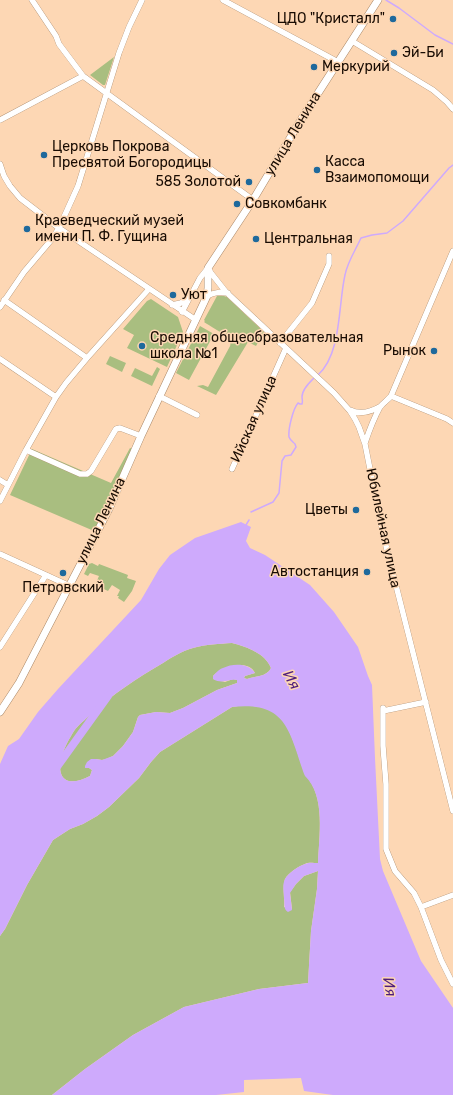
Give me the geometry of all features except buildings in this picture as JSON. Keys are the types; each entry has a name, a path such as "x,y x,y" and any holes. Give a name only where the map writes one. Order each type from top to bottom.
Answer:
{"main road":[{"name":"улица Ленина","path":"0,712 20,683 109,510 159,396 207,296 208,268 253,200 302,118 378,0"}],"street":[{"path":"32,0 56,36 59,44 83,76 253,200"},
{"path":"0,307 24,272 52,239 59,228 78,186 119,54 129,27 142,0"},
{"path":"223,0 338,62"},
{"path":"352,41 433,90 453,109"},
{"path":"0,120 83,76"},
{"path":"0,164 2,178 20,198 59,228 188,316 194,323"},
{"path":"346,407 359,413 370,411 381,406 391,396 453,250"},
{"path":"280,343 312,302 329,264 329,256"},
{"path":"182,312 198,282 208,268"},
{"name":"Юбилейная улица","path":"208,268 210,273 228,293 306,367 346,407 357,422 365,444 383,534 453,811"},
{"path":"198,282 201,281 207,284 208,288"},
{"path":"0,501 26,450 56,397 87,358 149,289"},
{"path":"207,296 214,292 228,293"},
{"path":"172,305 181,303 190,297"},
{"path":"4,300 87,358"},
{"name":"Ийская улица","path":"232,468 286,348"},
{"path":"0,359 56,397"},
{"path":"159,396 197,415"},
{"path":"391,396 447,419 453,423"},
{"path":"365,444 369,431 381,406"},
{"path":"26,450 80,474 87,474 91,471 116,428 120,428 141,436"},
{"path":"0,480 8,485"},
{"path":"0,554 70,586"},
{"path":"0,647 46,574"},
{"path":"426,702 383,709 383,746 386,790 386,849 395,871 414,893 421,907 453,984"},
{"path":"421,907 453,895"}],"green space":[{"path":"114,57 105,85 103,85 90,75"},
{"path":"217,296 227,297 264,332 256,346 248,342 216,395 197,386 203,385 208,387 230,345 229,339 204,322"},
{"path":"151,299 178,317 183,332 167,367 127,348 134,335 123,329 147,301"},
{"path":"200,326 214,334 189,380 176,373"},
{"path":"110,356 126,363 122,372 106,364"},
{"path":"157,367 160,369 152,386 131,376 135,368 152,376"},
{"path":"130,448 133,449 94,531 10,495 32,449 111,483"},
{"path":"92,563 98,566 99,564 128,575 127,578 136,581 132,591 124,602 118,598 119,596 117,596 120,590 112,585 108,591 95,585 99,576 90,573 88,576 84,574 89,564"},
{"path":"232,643 255,651 268,663 271,668 269,671 264,675 247,679 244,678 245,676 255,673 247,666 242,665 231,667 216,673 213,676 213,679 225,682 233,679 237,680 237,683 217,690 183,708 170,713 156,712 140,715 133,732 123,746 113,756 102,760 96,759 89,768 92,770 90,776 76,781 70,781 66,780 62,776 60,764 65,747 72,734 91,714 108,700 135,680 181,652 212,644"},
{"path":"244,705 266,708 277,714 285,723 294,742 305,775 312,784 319,805 320,830 318,864 308,863 297,868 286,877 284,885 284,907 292,909 290,892 304,876 318,871 311,931 308,983 259,989 184,1007 133,1035 85,1069 52,1095 0,1095 0,936 53,840 70,829 97,816 109,807 139,778 160,752 232,707"}],"water":[{"path":"241,522 251,527 246,541 250,548 265,555 310,585 334,612 358,647 372,685 380,859 383,871 421,961 453,1008 453,1095 333,1095 304,1091 301,1078 244,1080 244,1092 216,1095 52,1095 85,1069 133,1035 184,1007 259,989 308,983 311,931 318,871 304,876 296,884 290,893 292,910 288,912 285,908 283,886 286,877 300,866 307,863 318,863 320,829 319,805 312,784 305,776 290,733 284,723 265,709 251,706 232,707 160,752 139,778 109,807 97,816 70,829 53,840 0,936 0,764 8,746 19,739 38,712 58,689 141,600 159,569 170,555 195,538","holes":["232,643 255,651 268,663 271,668 269,671 264,675 247,679 244,678 245,676 255,673 249,667 240,665 227,666 218,671 213,676 213,679 217,681 237,680 237,683 217,690 183,708 170,713 156,712 140,715 133,732 123,746 113,756 102,760 91,759 87,762 85,768 92,770 90,776 76,781 66,780 62,776 60,764 67,744 74,731 99,707 144,674 174,656 198,647"]}],"waterway":[{"path":"386,0 435,35 453,44"},
{"path":"318,375 326,366 335,342 346,270 361,238 387,233 403,221 453,165"},
{"path":"251,512 273,502 279,493 282,461 285,456 291,455 296,447 289,437 289,429 293,414 298,403 302,404 302,394 305,388 315,377"},
{"path":"246,525 249,520"},
{"name":"Ия","path":"54,771 108,696"}],"place":[{"name":"ЦДО \"Кристалл\"","path":"393,19"},
{"name":"Эй-Би","path":"394,53"},
{"name":"Меркурий","path":"314,67"},
{"name":"Церковь Покрова Пресвятой Богородицы","path":"44,155"},
{"name":"Касса Взаимопомощи","path":"317,170"},
{"name":"585 Золотой","path":"249,182"},
{"name":"Совкомбанк","path":"237,204"},
{"name":"Краеведческий музей имени П. Ф. Гущина","path":"27,229"},
{"name":"Центральная","path":"256,239"},
{"name":"Уют","path":"173,295"},
{"name":"Средняя общеобразовательная школа №1","path":"142,346"},
{"name":"Рынок","path":"434,351"},
{"name":"Цветы","path":"356,510"},
{"name":"Автостанция","path":"367,572"},
{"name":"Петровский","path":"63,573"}]}
